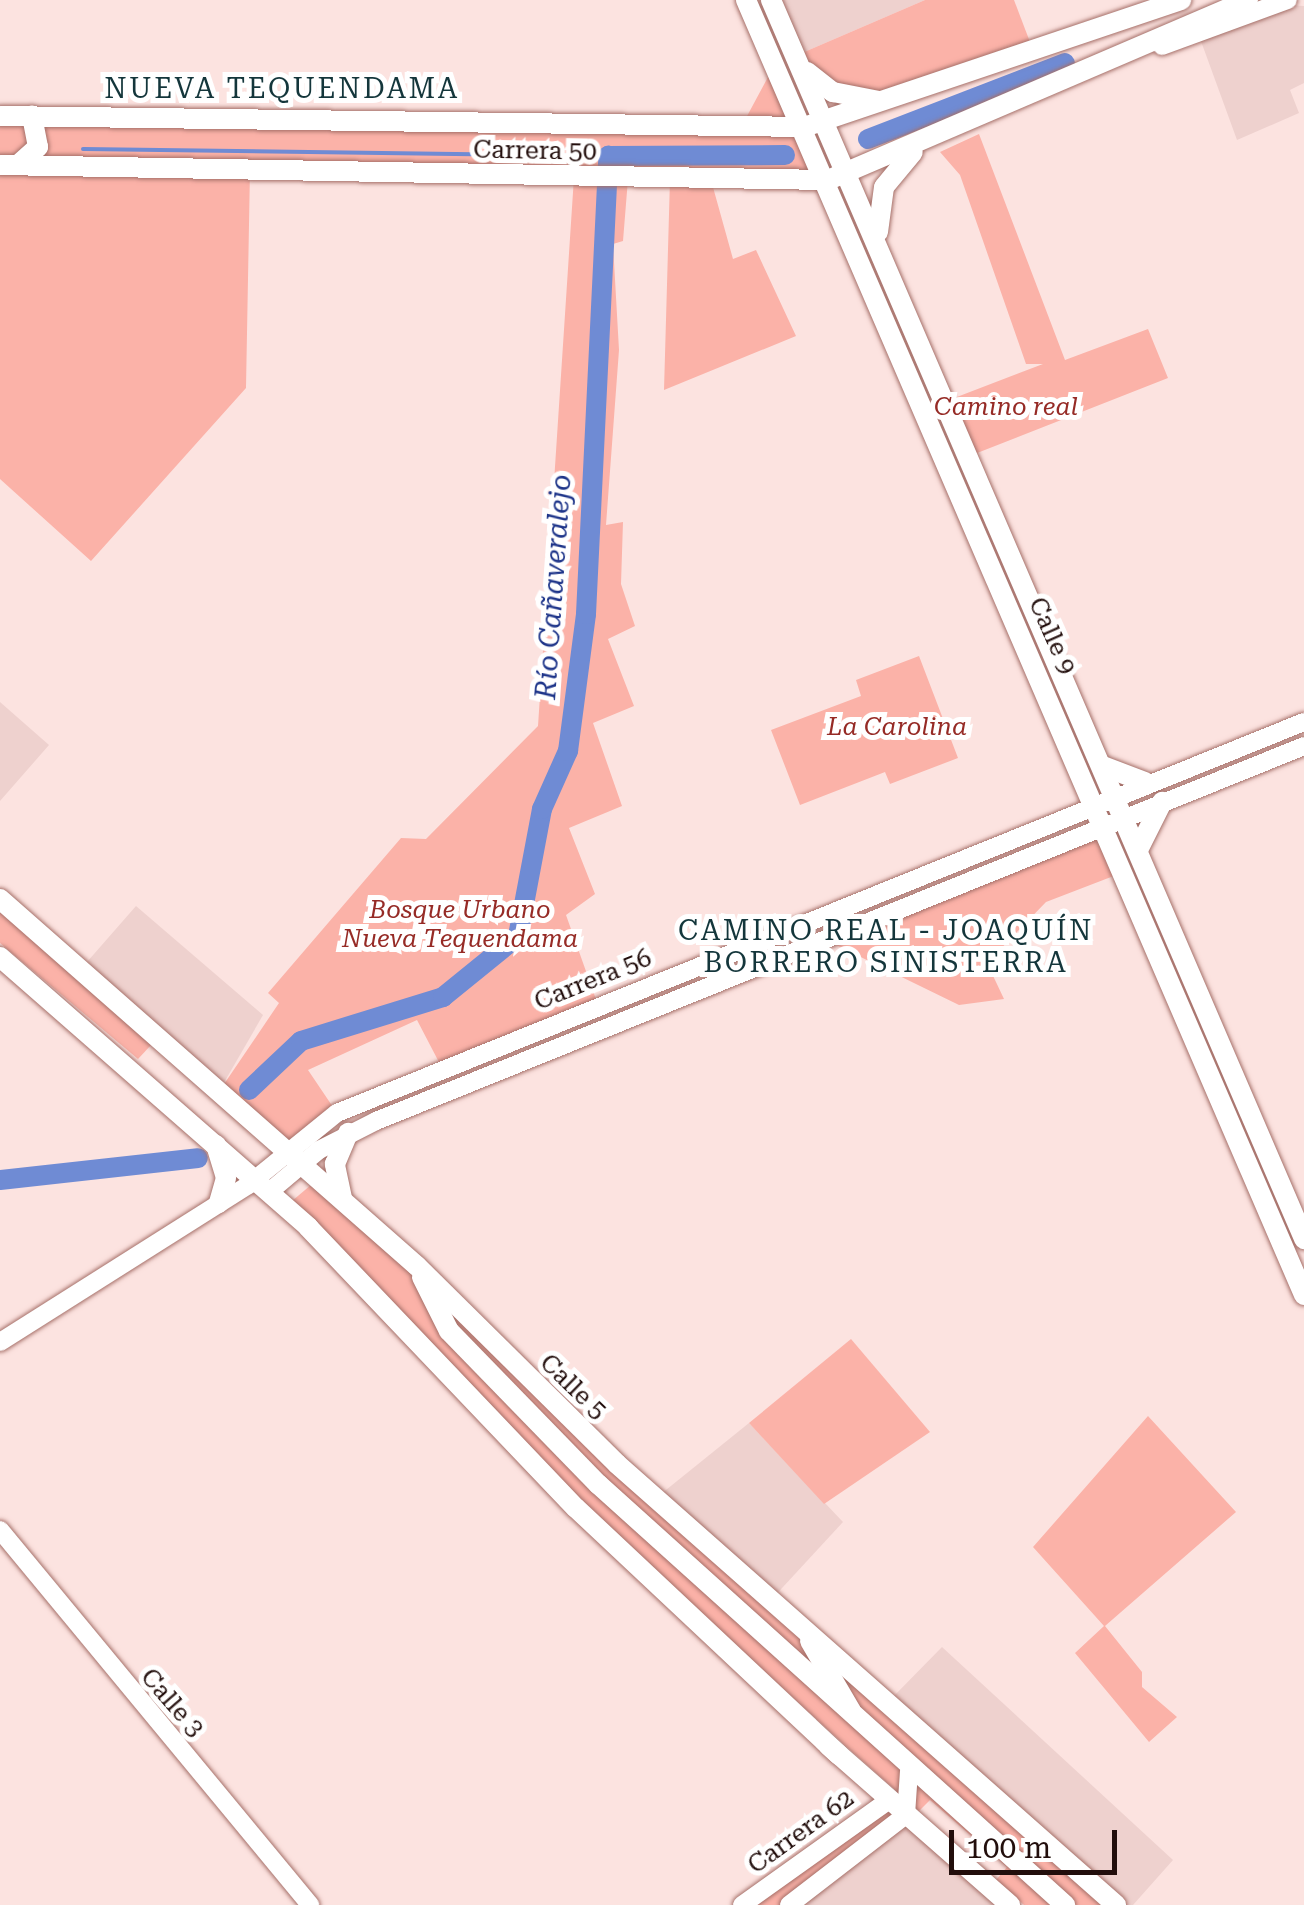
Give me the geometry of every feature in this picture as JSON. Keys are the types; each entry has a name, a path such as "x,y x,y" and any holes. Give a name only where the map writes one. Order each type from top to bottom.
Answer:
{"main road":[{"name":"Carrera 50","path":"9,165 583,178 836,173 925,143 1248,0"},
{"path":"747,1 775,8"},
{"name":"Calle 9","path":"747,1 836,173 934,433 1106,799 1234,1138 1304,1295"},
{"name":"Carrera 50","path":"0,116 816,130 1176,2"},
{"name":"Calle 9","path":"775,8 795,56 816,130"},
{"path":"795,56 826,90 891,101"},
{"path":"9,165 38,147 32,116"},
{"path":"878,238 884,188 925,143"},
{"name":"Calle 9","path":"836,173 878,238 949,400 1103,766 1106,799"},
{"path":"934,433 949,400"},
{"path":"971,516 1006,533"},
{"path":"1103,766 1146,782"},
{"path":"1138,852 1162,802"},
{"name":"Calle 9","path":"1114,820 1138,852 1304,1239"},
{"name":"Calle 5","path":"0,899 418,1266 617,1464 1116,1905"},
{"path":"0,956 262,1185 576,1508 838,1755 1010,1905"},
{"path":"1234,1138 1243,1100"},
{"path":"346,1204 335,1169 348,1133"},
{"path":"212,1140 226,1168 219,1203"},
{"path":"1248,1170 1282,1191"},
{"path":"418,1266 449,1331 862,1730 1064,1905"},
{"path":"801,1626 862,1730"}],"street":[{"name":"Carrera 50","path":"1033,50 1147,0"},
{"path":"1268,8 1288,0"},
{"path":"1268,8 1304,6"},
{"name":"Carrera 50","path":"1051,86 1268,8"},
{"name":"Carrera 56","path":"0,1342 219,1203 262,1185 293,1156 384,1091 1146,782 1304,722"},
{"name":"Carrera 56","path":"293,1156 1304,746"},
{"name":"Calle 3","path":"0,1530 310,1905"},
{"path":"906,1815 909,1771"},
{"name":"Carrera 62","path":"742,1905 890,1800"},
{"name":"Carrera 62","path":"788,1905 906,1815"}],"shaded area":[{"path":"771,0 925,0 795,56"},
{"path":"1286,5 1304,6 1304,83 1290,90 1299,113 1237,140 1198,33"},
{"path":"0,702 49,745 0,801"},
{"path":"136,906 263,1015 218,1093 80,970"},
{"path":"749,1423 843,1522 771,1600 656,1498"},
{"path":"942,1647 1173,1860 1133,1905 1116,1905 889,1701"},
{"path":"900,1821 1010,1905 789,1905"}],"green space":[{"path":"925,0 1014,0 1033,50 865,101 795,56"},
{"name":"Bosque Urbano Nueva Tequendama","path":"775,64 828,180 711,180 733,259 756,250 796,336 664,390 670,179 628,179 623,241 613,244 619,350 606,525 623,522 621,584 635,626 608,639 634,706 593,723 622,806 569,828 595,894 566,915 598,1005 442,1068 417,1020 308,1070 337,1113 285,1149 218,1093 279,1003 268,993 401,838 426,839 538,726 574,177 250,170 246,388 91,561 0,479 0,116 746,118"},
{"name":"Camino real","path":"979,134 1065,360 1148,329 1168,378 972,455 949,400 1043,364 1026,364 960,175 940,152"},
{"name":"La Carolina","path":"919,656 958,758 890,784 885,772 800,805 771,730 861,696 856,680"},
{"path":"1104,824 1124,872 1046,902 987,963 1004,999 959,1005 834,944"},
{"path":"0,901 152,1044 138,1059 0,943"},
{"path":"318,1179 533,1383 1116,1905 1024,1905 996,1880 1007,1867 930,1800 919,1811 847,1747 580,1503 292,1201"},
{"path":"851,1339 930,1432 824,1504 749,1423"},
{"path":"1148,1416 1236,1512 1105,1626 1142,1672 1142,1687 1177,1717 1149,1742 1075,1653 1104,1626 1033,1547"},
{"path":"889,1800 906,1815 789,1905 742,1905"}],"waterway":[{"name":"Río Cañaveralejo","path":"868,139 1065,63"},
{"path":"83,149 608,156"},
{"name":"Río Cañaveralejo","path":"249,1090 301,1041 443,997 518,936 542,809 568,751 586,614 608,156 785,155"},
{"name":"Río Cañaveralejo","path":"0,1180 198,1158"}],"district":[{"name":"NUEVA TEQUENDAMA","path":"282,89"},
{"name":"CAMINO REAL - JOAQUÍN BORRERO SINISTERRA","path":"886,947"}]}
